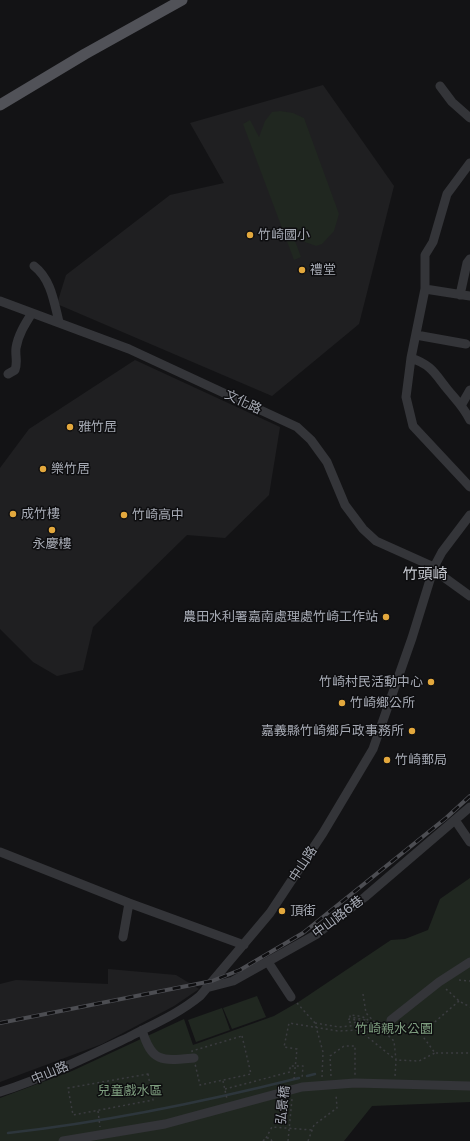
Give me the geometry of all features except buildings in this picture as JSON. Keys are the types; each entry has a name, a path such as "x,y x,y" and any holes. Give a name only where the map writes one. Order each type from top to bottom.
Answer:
{"main road":[{"path":"0,105 85,54 182,0"}],"street":[{"path":"440,86 452,102 470,118"},
{"path":"470,163 447,194 433,242 425,255 425,289 411,358 406,397 413,426 470,487"},
{"path":"460,295 467,263 470,259"},
{"path":"34,266 42,272 49,284 59,322"},
{"path":"425,289 470,296"},
{"name":"文化路","path":"0,301 129,349 297,427 311,440 327,462 345,505 363,529 376,540 434,567 445,578 470,596"},
{"path":"8,374 15,370 17,364 17,342 23,326 32,313"},
{"path":"416,335 466,344"},
{"path":"411,358 423,362 434,371 448,390 462,404 470,420"},
{"path":"462,404 470,390"},
{"name":"中山路","path":"0,1092 70,1065 161,1022 186,1007 206,988 244,945 270,913 319,839 372,749 412,638 434,567 442,552 470,515"},
{"name":"中山路6巷","path":"206,988 233,981 317,934 365,896 470,807"},
{"path":"455,820 470,842"},
{"path":"0,852 129,903 244,945"},
{"path":"123,937 129,903"},
{"path":"268,962 291,997"},
{"path":"391,1020 439,982 470,962"},
{"path":"142,1030 147,1047 157,1057 169,1061 194,1058"},
{"path":"63,1141 166,1124 298,1087 355,1083 470,1086"}],"path":[{"path":"439,982 459,1001 470,1007"},
{"path":"363,994 366,1013 394,1041 396,1060 394,1084"},
{"path":"291,997 315,1023 323,1052 326,1085 336,1093 337,1108 314,1125 308,1141"},
{"path":"435,1052 420,1034 459,1001"},
{"path":"315,1023 344,1026 361,1025 367,1032 368,1031 363,1023 348,1022 349,1020 360,1020 364,1021 372,1032 374,1031 365,1020 350,1017 350,1015 367,1018 376,1030 391,1020"},
{"path":"296,1066 297,1049 284,1047 289,1023 338,1031 359,1030 396,1060 419,1061 435,1052 470,1053"},
{"path":"242,1036 251,1074 223,1081 200,1085 192,1050 242,1036"},
{"path":"326,1085 330,1056 344,1046 355,1046 355,1083"},
{"path":"225,1089 290,1072 290,1066 303,1066 298,1087"},
{"name":"弘景橋","path":"296,1066 295,1071 298,1087"},
{"path":"148,1074 153,1100 98,1110 73,1115 68,1088 148,1074"},
{"path":"223,1081 228,1102"},
{"name":"弘景橋","path":"288,1141 293,1094"},
{"path":"98,1110 100,1125"},
{"path":"263,1141 272,1127 312,1130"},
{"path":"266,1138 270,1138 272,1141"}],"shaded area":[{"name":"竹崎國小","path":"323,85 394,186 359,324 272,396 57,304 66,275 170,195 224,183 190,123"},
{"name":"竹崎高中","path":"135,360 280,427 269,495 225,538 187,535 93,627 83,670 57,676 33,662 0,629 0,468 29,429"},
{"path":"108,969 176,975 199,989 174,1006 102,1044 0,1082 0,984 16,980 108,984"}],"green space":[{"path":"280,111 293,113 304,118 339,214 334,231 322,244 316,246 294,238 301,257 294,260 243,124 250,120 259,137 265,121 272,112"},
{"name":"竹崎親水公園","path":"470,878 470,1102 372,1106 344,1141 0,1141 0,1098 72,1071 184,1019 193,1045 274,1016 300,1001 391,940 405,939 428,930 440,899"},
{"path":"257,996 266,1017 232,1029 223,1008"},
{"path":"222,1008 230,1030 196,1042 188,1020"}],"waterway":[{"path":"307,1076 315,1074"},
{"path":"8,1133 118,1117 227,1095 299,1078"}],"railway":[{"path":"0,1023 212,981 240,970 303,933 446,818 470,796"}],"place":[{"name":"竹崎國小","path":"250,235"},
{"name":"禮堂","path":"302,270"},
{"name":"雅竹居","path":"70,427"},
{"name":"樂竹居","path":"43,469"},
{"name":"成竹樓","path":"13,514"},
{"name":"竹崎高中","path":"124,515"},
{"name":"永慶樓","path":"52,530"},
{"name":"農田水利署嘉南處理處竹崎工作站","path":"386,617"},
{"name":"竹崎村民活動中心","path":"431,682"},
{"name":"竹崎鄉公所","path":"342,703"},
{"name":"嘉義縣竹崎鄉戶政事務所","path":"412,731"},
{"name":"竹崎郵局","path":"387,760"},
{"name":"頂街","path":"282,911"}],"district":[{"name":"竹頭崎","path":"425,574"}],"park label":[{"name":"兒童戲水區","path":"130,1091"}]}
